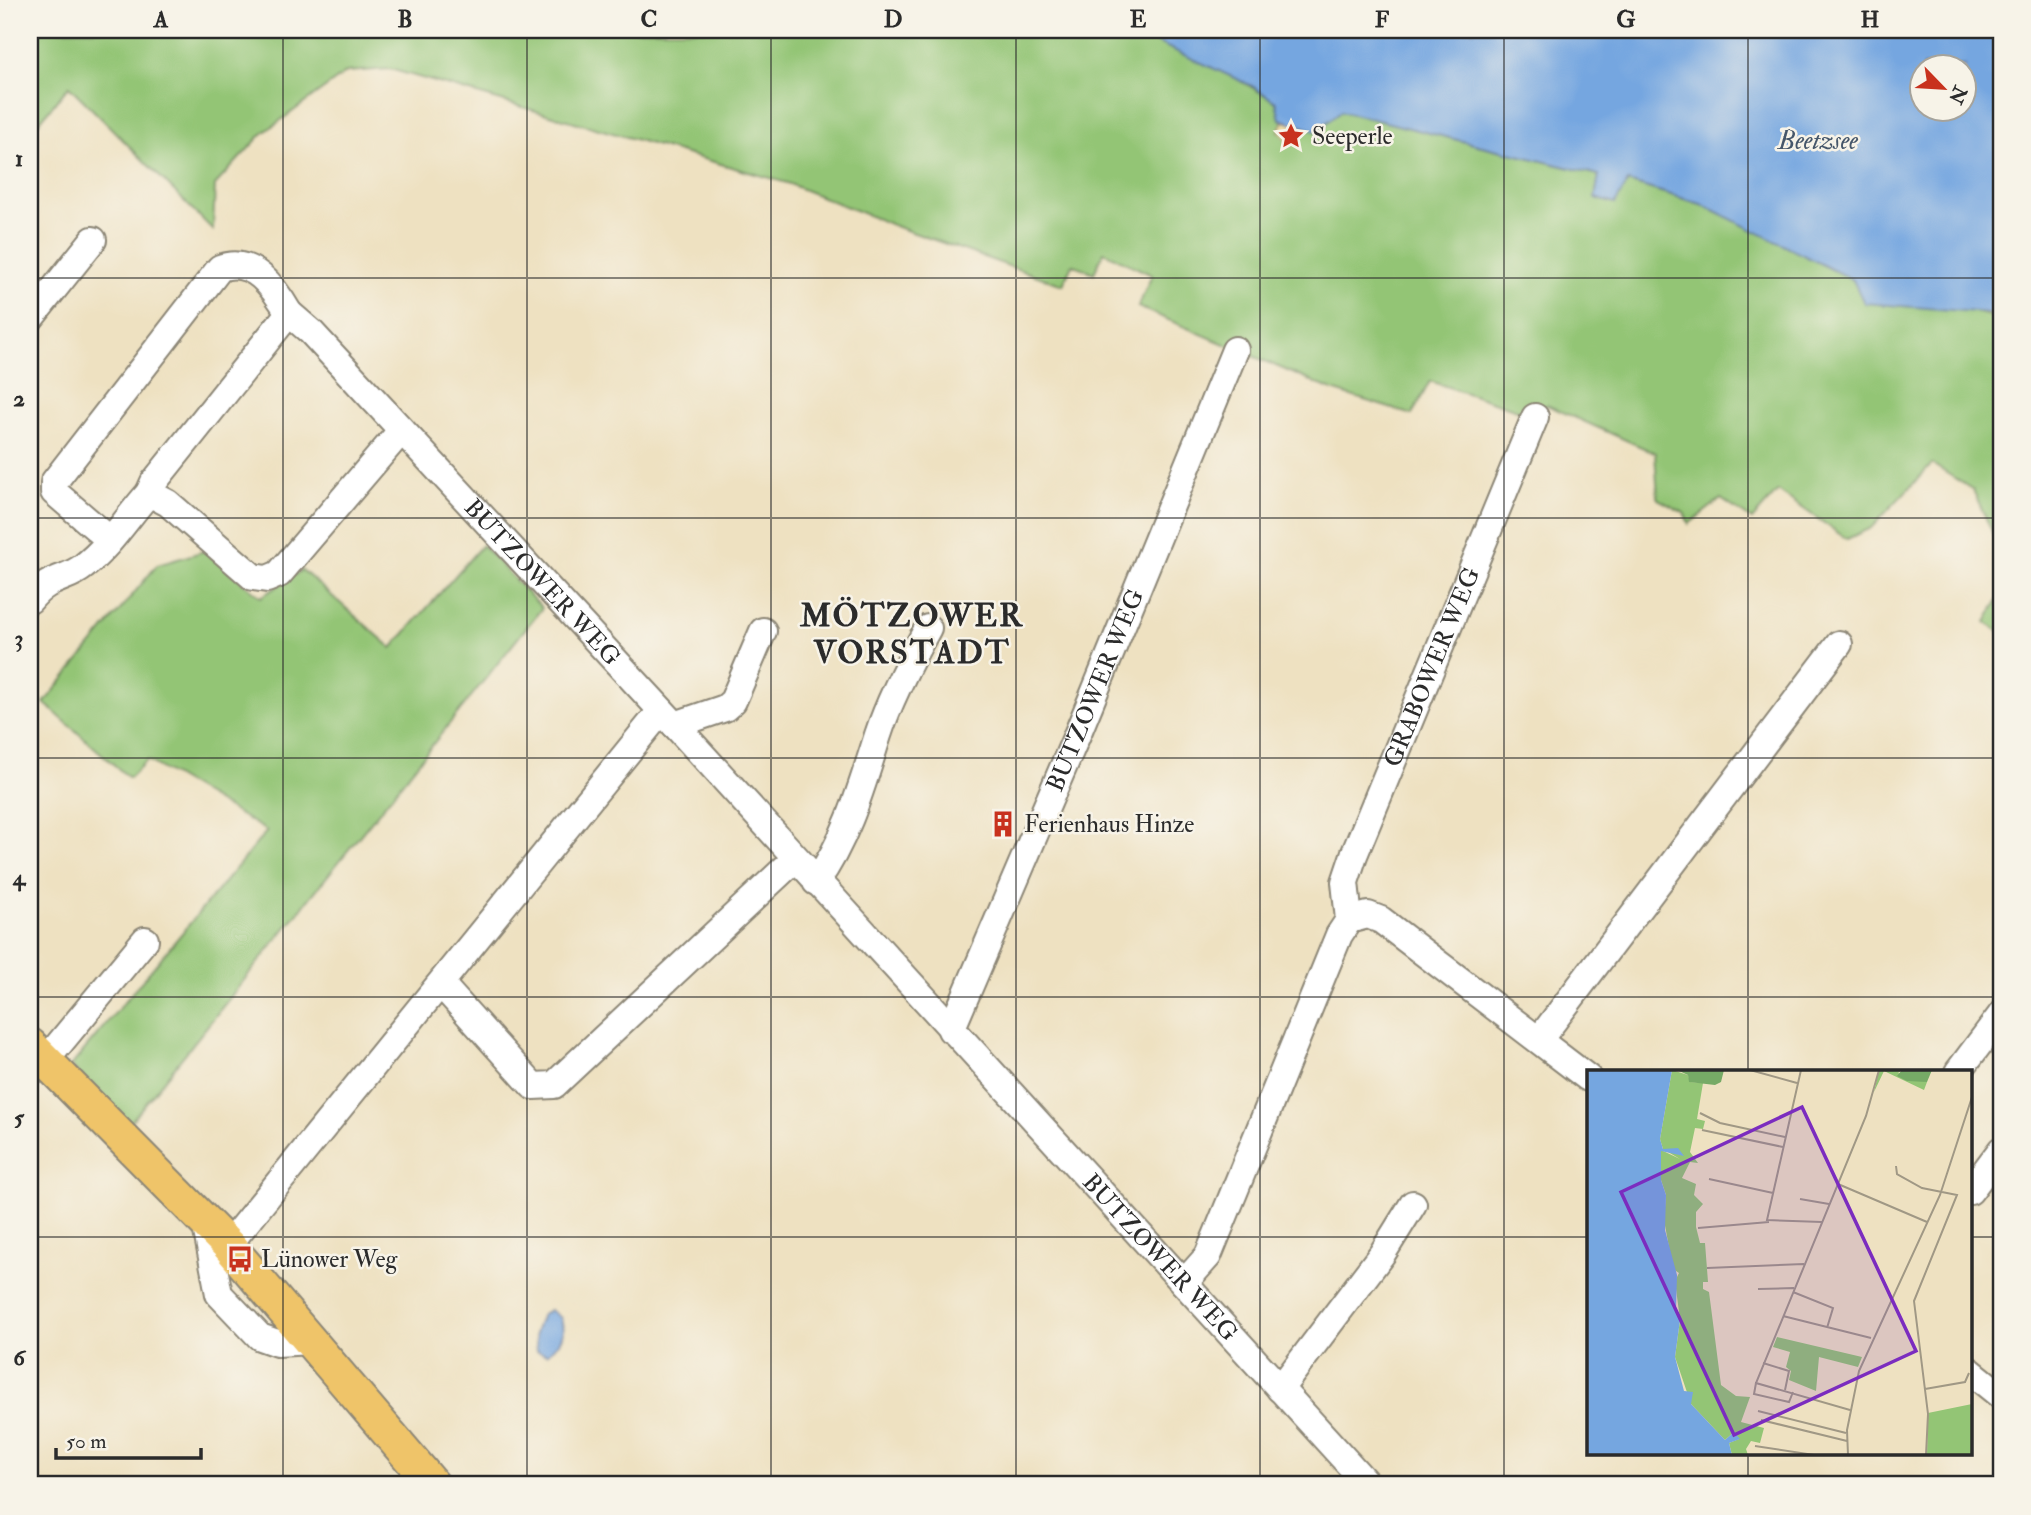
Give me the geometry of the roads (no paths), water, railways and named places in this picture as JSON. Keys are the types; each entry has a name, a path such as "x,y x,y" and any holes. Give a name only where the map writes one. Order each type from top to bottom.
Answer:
{"main road":[{"path":"38,1053 228,1245 433,1485"}],"street":[{"path":"30,319 93,240"},
{"name":"BUTZOWER WEG","path":"109,539 54,492 54,482 220,268 233,264 244,265 261,276 289,313 311,332 668,718 1368,1485"},
{"path":"30,600 53,579 82,568 109,539 149,493 154,482 289,313"},
{"name":"BUTZOWER WEG","path":"951,1030 1077,735 1235,350"},
{"name":"GRABOWER WEG","path":"1349,920 1345,882 1354,855 1535,417"},
{"path":"149,493 169,503 253,577 267,579 278,574 401,431"},
{"path":"816,882 832,861 864,782 878,733 907,665 928,628"},
{"path":"228,1245 441,984 668,718 725,708 733,701 763,631"},
{"path":"1539,1040 1839,644"},
{"path":"441,984 533,1086 554,1085 795,859"},
{"path":"1184,1283 1208,1256 1339,935 1349,920 1368,915 1381,920 1587,1077"},
{"path":"38,1053 145,940"},
{"path":"1960,1070 2001,1016"},
{"path":"1972,1188 2001,1150"},
{"path":"1280,1389 1382,1254 1413,1204"},
{"path":"205,1221 219,1294 260,1337 277,1343 310,1341"},
{"path":"1972,1373 2001,1396"}],"water":[{"name":"Beetzsee","path":"1102,30 2001,30 2001,319 1988,313 1864,303 1853,280 1701,204 1628,182 1615,204 1595,198 1599,175 1341,111 1316,131 1280,119 1276,102 1252,86 1147,38"},
{"path":"550,1310 561,1318 563,1330 559,1342 547,1354 537,1351 535,1333 542,1314"}],"place":[{"name":"Seeperle","path":"1291,136"},
{"name":"Ferienhaus Hinze","path":"1003,824"},
{"name":"Lünower Weg","path":"240,1259"}],"district":[{"name":"MÖTZOWER VORSTADT","path":"912,634"}]}
